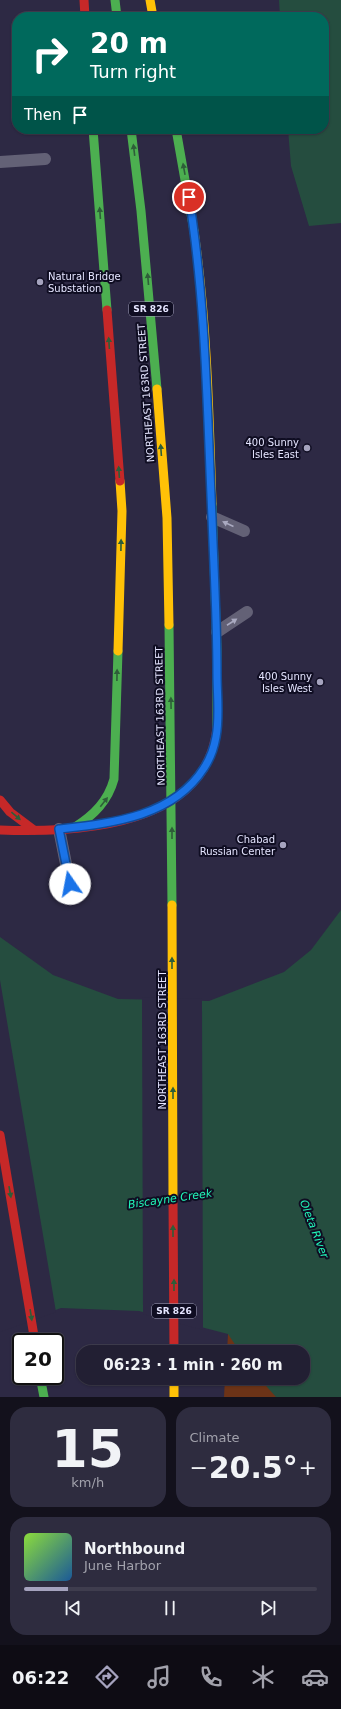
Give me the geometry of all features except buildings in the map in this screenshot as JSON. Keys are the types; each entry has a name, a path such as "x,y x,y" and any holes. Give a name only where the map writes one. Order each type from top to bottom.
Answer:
{"main road":[{"path":"84,0 85,12"},
{"path":"115,0 116,12"},
{"path":"150,0 152,12"},
{"path":"74,827 96,812 108,796 112,787 114,779 116,730 122,511 93,134"},
{"name":"NORTHEAST 163RD STREET","path":"132,134 141,211 152,326 167,518 172,795 174,1345"},
{"path":"0,830 59,829 74,827 124,819 159,808 174,800 184,792 203,770 210,757 217,730 217,632 203,310 191,210 177,134"},
{"path":"0,800 10,812 34,830"},
{"path":"0,1135 33,1333"},
{"path":"42,1385 44,1397"},
{"path":"174,1385 174,1397"}],"lane":[{"path":"0,162 45,159"},
{"path":"212,517 244,531"},
{"path":"217,632 247,612"},
{"path":"59,829 70,884"}],"shaded area":[{"path":"341,1322 341,1397 224,1397 225,1385 310,1385 310,1345 227,1345 228,1334"}],"water":[{"path":"279,0 341,0 341,223 309,226 291,166 288,134 329,134 329,12 280,12"},
{"path":"341,910 341,1397 276,1397 265,1385 310,1385 310,1345 235,1345 228,1334 139,1311 61,1308 0,1330 0,937 53,975 118,999 209,1001 284,972 311,950"}],"pier":[{"path":"0,980 56,1312 0,1332"},
{"path":"142,997 202,999 203,1330 143,1314"}],"traffic: fast":[{"path":"115,0 116,12"},
{"path":"93,134 107,310"},
{"path":"132,134 141,211 157,389"},
{"path":"177,134 194,231"},
{"path":"212,504 217,650 217,728"},
{"path":"169,625 172,905"},
{"path":"75,827 88,818 104,801 114,779 118,651"},
{"path":"42,1385 44,1397"}],"traffic: slow":[{"path":"150,0 152,12"},
{"path":"194,231 205,333 212,504"},
{"path":"157,389 167,518 169,625"},
{"path":"118,651 122,511 120,481"},
{"path":"172,905 173,1199"},
{"path":"174,1385 174,1397"}],"traffic: jam":[{"path":"84,0 85,12"},
{"path":"107,310 120,481"},
{"path":"0,830 31,831 100,825 133,818 164,805 189,787 208,761 217,728"},
{"path":"0,800 10,812 34,830"},
{"path":"0,1135 33,1333"},
{"path":"173,1199 174,1345"}],"place":[{"name":"Natural Bridge Substation","path":"40,282"},
{"name":"400 Sunny Isles East","path":"307,448"},
{"name":"400 Sunny Isles West","path":"320,682"},
{"name":"Chabad Russian Center","path":"283,845"}],"route":[{"path":"70,884 59,829 124,819 149,812 174,800 190,786 203,770 215,744 218,711 217,632 206,359 200,274 189,197"}],"water label":[{"name":"Biscayne Creek","path":"170,1199"},
{"name":"Oleta River","path":"314,1229"}]}
